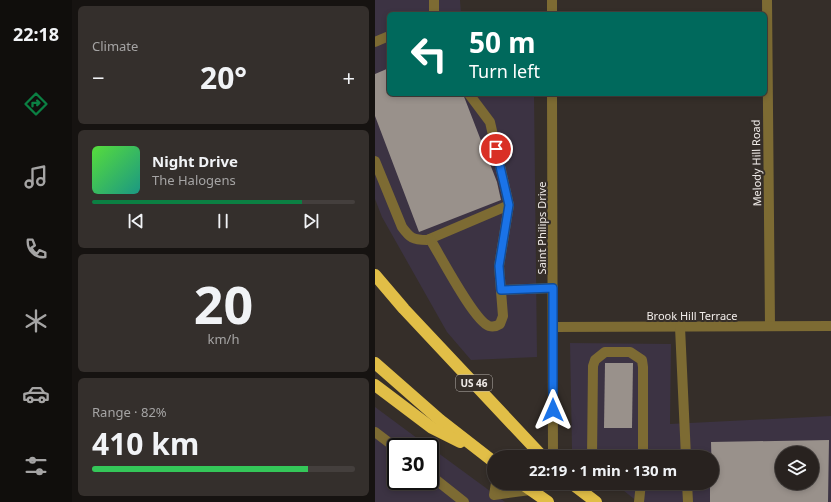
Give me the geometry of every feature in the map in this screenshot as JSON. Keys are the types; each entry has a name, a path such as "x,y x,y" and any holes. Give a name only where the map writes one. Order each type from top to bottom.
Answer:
{"highway":[{"name":"US 46","path":"375,275 404,309 536,450"},
{"path":"375,364 440,420 487,457"},
{"path":"375,385 432,428 480,452"},
{"path":"531,490 548,502"},
{"path":"587,490 596,502"}],"street":[{"path":"434,0 434,12"},
{"path":"552,0 552,12"},
{"name":"Melody Hill Road","path":"767,0 770,326"},
{"path":"375,42 387,37"},
{"path":"431,239 472,310 489,326 501,324 503,316 499,266 509,205 490,122 470,96"},
{"name":"Saint Philips Drive","path":"552,96 553,450"},
{"path":"375,161 401,227 409,236 417,240 431,239 509,205"},
{"path":"501,290 553,288"},
{"name":"Brook Hill Terrace","path":"553,327 831,326"},
{"path":"680,327 686,450"},
{"path":"592,450 593,366 595,360 605,352 630,352 642,360 643,367 643,450"},
{"path":"375,432 387,441"},
{"path":"439,482 464,502"},
{"path":"492,498 514,490"},
{"path":"639,502 640,490"},
{"path":"687,490 688,502"}],"shaded area":[{"path":"375,0 460,0 461,12 387,12 387,96 534,96 537,357 471,360 447,332 382,217 375,199"},
{"path":"570,343 671,344 670,424 831,416 831,502 638,502 623,490 719,490 719,450 572,449"},
{"path":"375,407 417,438 387,438 387,490 439,490 439,454 505,502 375,502"}],"building":[{"path":"387,69 387,96 464,96 497,182 501,200 419,232 375,116 375,74"},
{"path":"605,363 633,363 632,428 604,428"},
{"path":"829,440 828,502 710,502 710,490 719,490 719,450 711,450 711,442"}],"route":[{"path":"496,149 509,205 499,266 501,290 553,288 553,410"}]}
